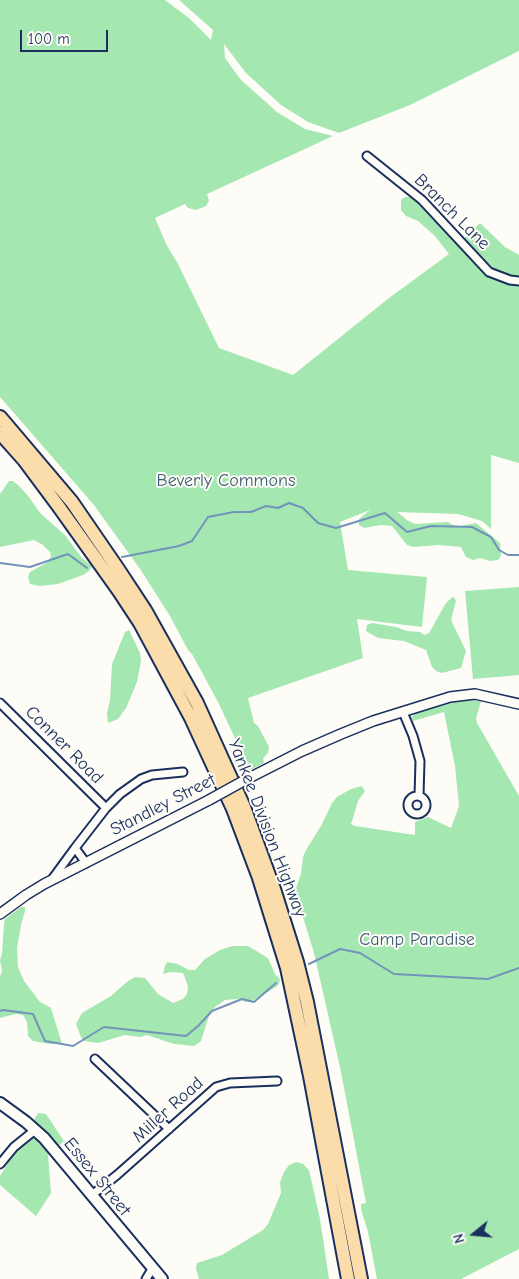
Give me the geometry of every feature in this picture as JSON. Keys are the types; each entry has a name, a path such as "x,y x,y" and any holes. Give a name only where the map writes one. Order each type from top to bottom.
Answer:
{"highway":[{"name":"Yankee Division Highway","path":"0,417 72,502 145,610 200,710 244,807 274,889 307,1002 361,1279"},
{"name":"Yankee Division Highway","path":"0,433 60,506 140,623 192,718 233,809 259,878 287,968 310,1076 348,1279"}],"main road":[{"name":"Essex Street","path":"0,1103 52,1146 162,1279"}],"street":[{"name":"Branch Lane","path":"367,156 429,207 489,272 510,280 519,281"},
{"name":"Standley Street","path":"0,914 26,895 52,880 247,779 316,745 373,721 450,697 475,694 519,704"},
{"name":"Conner Road","path":"0,703 106,808"},
{"path":"403,712 413,736 420,761 419,796"},
{"path":"52,880 106,808 120,794 141,779 160,774 182,772"},
{"path":"75,848 86,863"},
{"path":"95,1059 169,1129"},
{"name":"Miller Road","path":"92,1195 117,1176 216,1087 230,1083 277,1080"},
{"path":"0,1164 14,1147 35,1130"},
{"path":"146,1279 152,1269"}],"green space":[{"name":"Beverly Commons","path":"0,0 165,0 189,18 211,40 213,30 179,0 519,0 519,51 410,105 339,133 308,122 281,105 246,73 224,44 225,58 241,80 277,112 305,129 333,136 207,194 209,201 206,206 196,210 188,208 185,204 155,218 167,246 177,262 219,348 293,375 389,298 449,254 435,236 418,221 406,216 401,210 401,200 405,197 412,197 421,202 462,240 480,223 505,247 519,255 519,463 491,455 491,529 482,521 458,514 397,512 415,524 448,522 460,526 476,523 500,543 501,556 498,560 490,561 480,558 473,560 466,557 461,547 439,545 413,547 407,545 392,526 381,525 364,528 359,525 359,519 370,510 340,522 348,570 427,577 422,627 357,619 363,658 248,698 254,723 258,726 269,747 268,753 263,758 264,763 250,770 218,702 192,654 140,569 94,505 0,397"},
{"path":"9,481 13,481 20,487 40,513 65,535 82,558 92,566 89,571 58,584 40,586 30,584 28,577 30,572 48,562 51,556 50,552 43,545 34,540 0,547 0,494"},
{"path":"519,587 519,675 473,679 465,591"},
{"path":"454,597 456,601 451,620 466,651 461,668 442,673 436,671 432,667 426,650 404,641 378,638 366,631 367,625 372,623 420,632 424,635 429,633 446,603"},
{"path":"129,630 140,653 141,661 137,682 126,708 118,719 108,723 107,713 110,700 112,664 125,632"},
{"name":"Camp Paradise","path":"481,701 476,718 477,723 519,796 519,1249 461,1279 377,1279 368,1232 361,1209 361,1204 366,1203 341,1072 314,953 295,891 306,850 321,826 332,803 337,797 351,789 362,786 365,791 358,801 351,824 355,826 415,835 415,822 428,817 451,828 459,806 455,766 444,712 413,721 412,717 417,711 448,702"},
{"path":"21,907 25,907 25,911 17,948 18,967 24,981 40,1002 51,1008 62,1044 33,1041 28,1036 27,1022 23,1015 16,1014 0,1018 0,976 2,971 0,960 4,924 5,919"},
{"path":"232,946 248,946 268,958 275,974 280,979 279,984 252,1001 225,1000 215,1007 209,1016 201,1041 194,1046 174,1044 147,1035 140,1037 125,1035 98,1043 84,1041 81,1037 76,1024 82,1013 111,996 128,981 135,977 145,978 158,994 173,1003 183,999 187,994 188,986 183,973 170,972 163,974 167,962 178,964 189,970 195,970 205,959 220,950"},
{"path":"38,1113 46,1114 64,1141 48,1155 51,1193 36,1216 0,1185 0,1176"},
{"path":"296,1162 303,1164 309,1170 320,1219 329,1279 199,1279 196,1269 197,1263 222,1255 263,1230 268,1224 281,1193 280,1182 284,1172 289,1165"}],"waterway":[{"path":"122,557 179,546 192,541 208,517 234,512 251,512 266,506 278,508 289,503 303,508 318,523 336,528 385,513 407,532 431,526 472,527 491,537 499,550 508,555 519,555"},
{"path":"0,563 30,567 68,554 87,568"},
{"path":"309,964 340,949 360,953 394,974 488,979 519,968"},
{"path":"0,1011 33,1014 45,1041 73,1046 104,1027 186,1036 212,1011 242,999 254,1002 276,983"}]}
